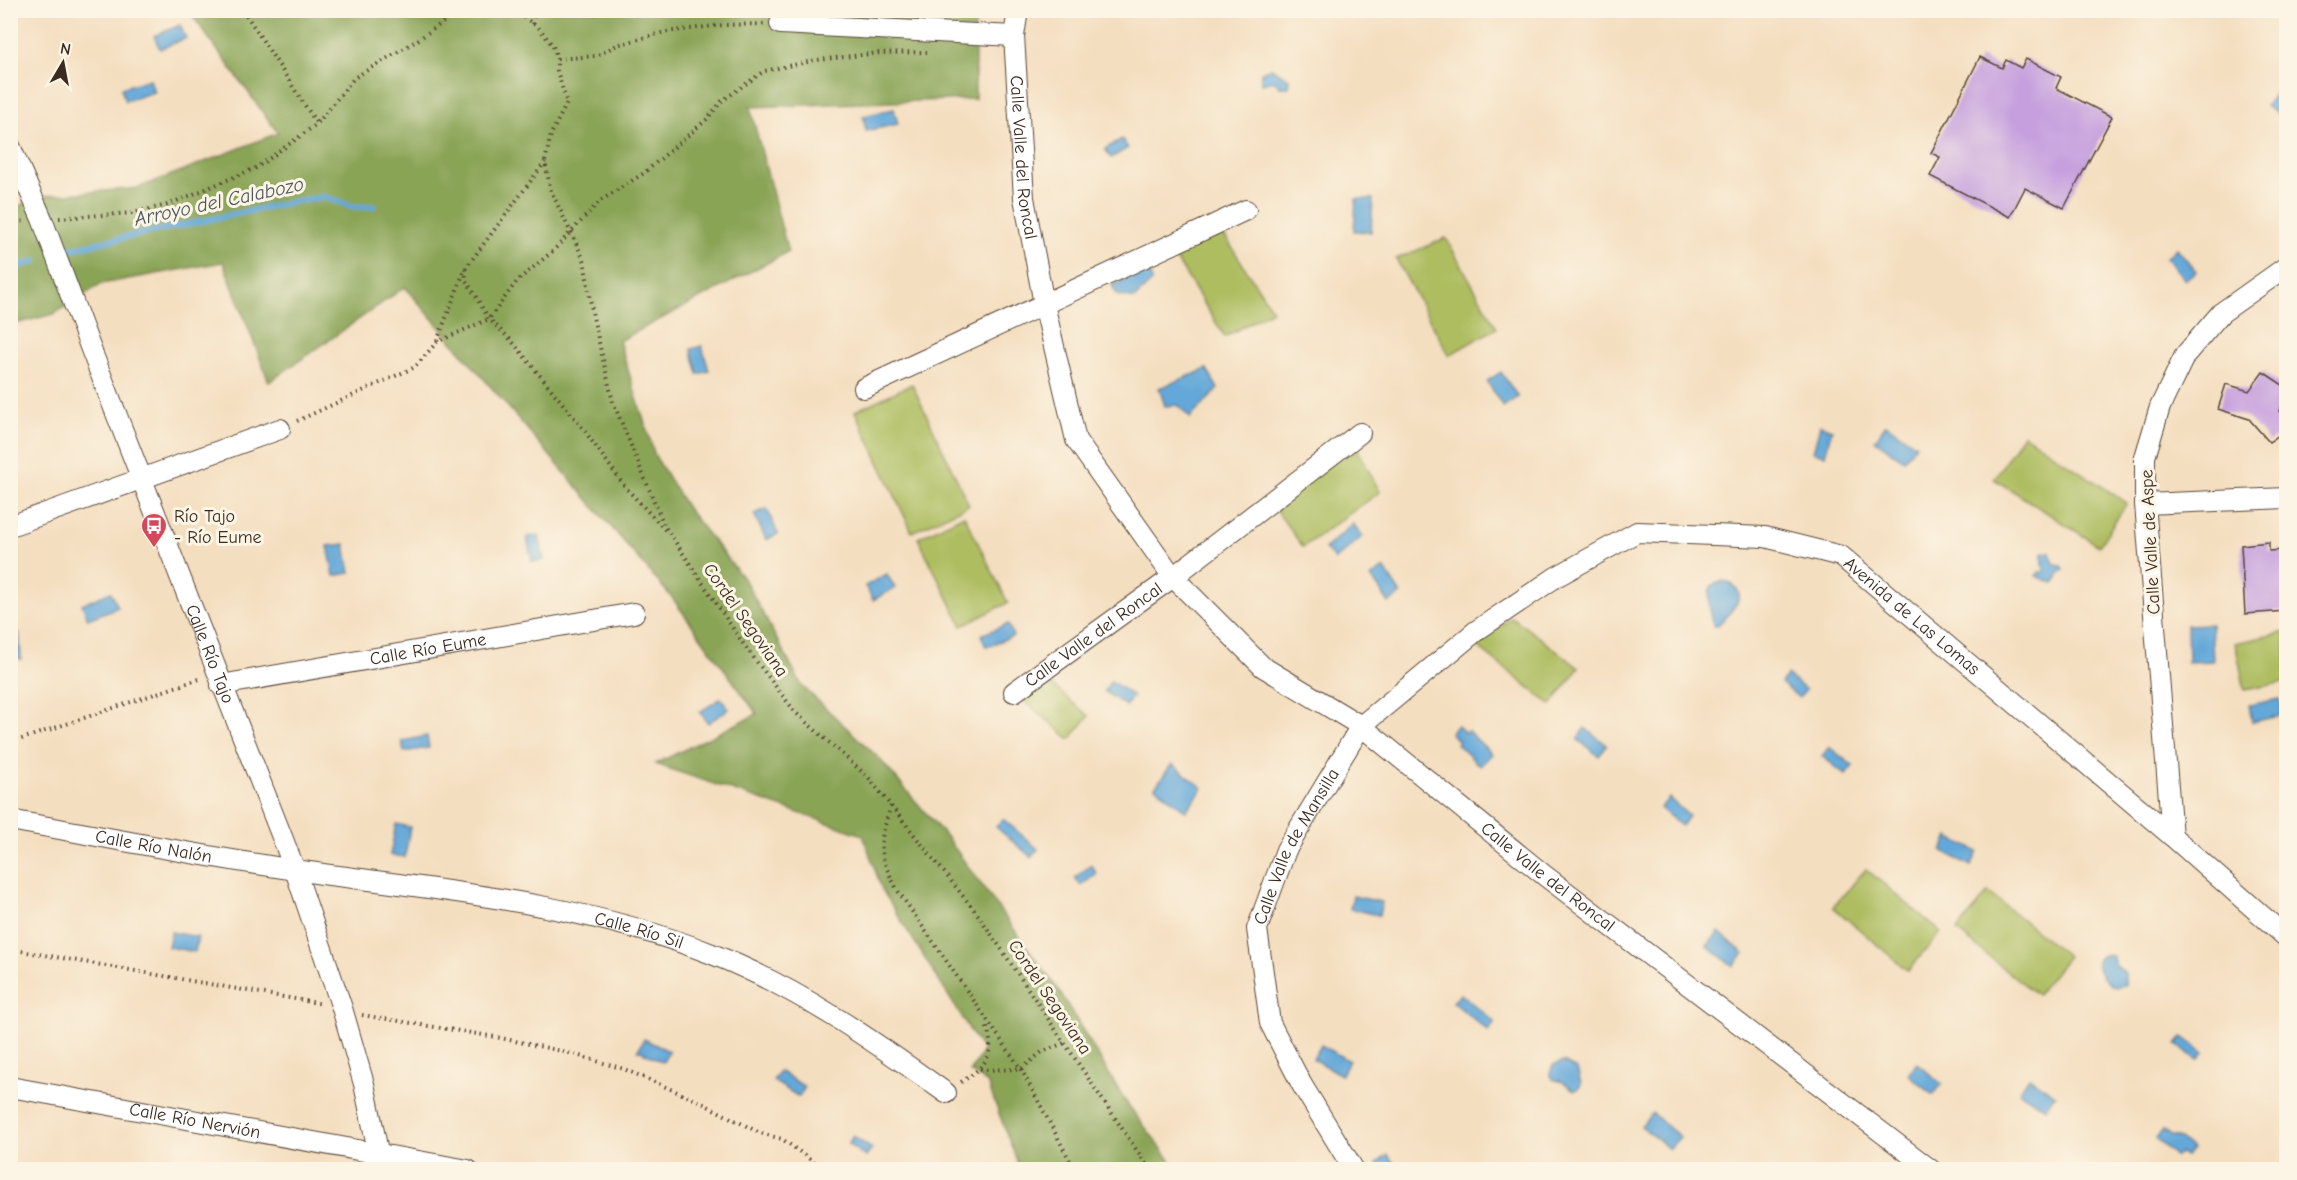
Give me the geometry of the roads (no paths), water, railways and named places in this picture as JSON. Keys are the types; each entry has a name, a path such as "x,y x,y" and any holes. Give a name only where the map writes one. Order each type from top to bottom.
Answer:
{"street":[{"name":"Calle Valle del Roncal","path":"1018,10 1014,36 1024,198 1044,304 1076,440 1173,577 1263,667 1361,726 1544,875 1931,1170"},
{"path":"780,24 1014,36"},
{"name":"Calle Río Tajo","path":"10,146 42,219 295,870 342,1008 364,1084 381,1161"},
{"path":"864,388 1246,210"},
{"name":"Calle Valle de Aspe","path":"2172,836 2145,504 2145,457 2160,407 2185,355 2221,313 2286,267"},
{"path":"10,526 280,429"},
{"name":"Calle Valle del Roncal","path":"1014,692 1173,577 1360,433"},
{"path":"2145,504 2286,498"},
{"name":"Avenida de Las Lomas","path":"1361,726 1476,631 1556,577 1637,532 1765,537 1841,556 2172,836 2286,937"},
{"name":"Calle Río Eume","path":"219,679 634,613"},
{"name":"Calle Valle de Mansilla","path":"1354,1170 1302,1085 1270,1023 1257,929 1286,850 1361,726"},
{"name":"Calle Río Nalón","path":"10,820 295,870"},
{"name":"Calle Río Sil","path":"295,870 508,900 594,917 712,953 787,987 865,1034 946,1093"},
{"name":"Calle Río Nervión","path":"10,1087 381,1161 468,1170"}],"water":[{"path":"180,25 186,38 160,49 154,36"},
{"path":"1271,68 1289,79 1289,87 1279,87 1276,81 1261,84 1261,73"},
{"path":"150,79 154,92 125,101 121,88"},
{"path":"2284,81 2286,101 2277,114 2266,106"},
{"path":"894,109 898,124 866,131 863,116"},
{"path":"1122,139 1128,148 1111,158 1105,149"},
{"path":"1356,199 1373,199 1371,232 1354,231"},
{"path":"2177,248 2196,271 2185,280 2166,257"},
{"path":"1149,270 1152,282 1134,299 1117,295 1112,285"},
{"path":"702,346 709,371 698,374 691,349"},
{"path":"1207,369 1218,389 1190,418 1178,405 1165,406 1159,388"},
{"path":"1501,372 1518,397 1503,407 1487,381"},
{"path":"1886,424 1916,445 1904,460 1875,440"},
{"path":"1820,425 1832,429 1825,455 1813,452"},
{"path":"767,509 778,534 766,540 754,514"},
{"path":"1353,524 1363,536 1335,560 1325,548"},
{"path":"539,535 544,560 532,562 527,537"},
{"path":"345,544 350,573 334,576 328,546"},
{"path":"2044,552 2050,553 2055,565 2062,566 2064,570 2059,573 2054,583 2036,576 2039,572 2044,572 2042,555"},
{"path":"1384,568 1401,594 1389,603 1371,577"},
{"path":"887,574 895,588 873,600 865,586"},
{"path":"1723,581 1735,586 1739,597 1730,612 1718,625 1714,626 1709,596 1711,586"},
{"path":"111,592 118,607 88,619 82,604"},
{"path":"1008,624 1013,636 986,647 981,635"},
{"path":"2211,624 2213,661 2188,662 2187,625"},
{"path":"10,632 19,632 21,659 11,659"},
{"path":"1787,675 1806,690 1799,698 1781,683"},
{"path":"1111,681 1133,696 1126,706 1104,691"},
{"path":"721,698 729,709 708,723 700,712"},
{"path":"2279,699 2283,715 2252,722 2249,705"},
{"path":"1457,725 1465,733 1468,731 1492,754 1480,766 1457,744 1459,741 1450,733"},
{"path":"1585,728 1607,745 1599,756 1577,739"},
{"path":"427,736 429,748 404,752 402,741"},
{"path":"1829,747 1853,766 1846,775 1822,756"},
{"path":"1172,764 1203,788 1186,811 1155,787"},
{"path":"1669,798 1689,816 1681,826 1660,808"},
{"path":"1003,819 1038,849 1031,857 996,827"},
{"path":"396,824 410,827 405,857 390,855"},
{"path":"1949,837 1978,852 1971,866 1942,851"},
{"path":"1091,865 1097,873 1081,886 1075,878"},
{"path":"1353,896 1382,902 1379,915 1350,909"},
{"path":"171,932 198,937 195,952 168,947"},
{"path":"1719,932 1744,953 1733,966 1707,946"},
{"path":"2105,955 2112,956 2115,964 2125,974 2125,985 2115,987 2102,976 2097,961"},
{"path":"1461,994 1495,1022 1488,1031 1453,1002"},
{"path":"2183,1037 2204,1053 2198,1060 2177,1045"},
{"path":"644,1039 669,1051 663,1062 638,1050"},
{"path":"1321,1045 1349,1061 1341,1075 1313,1059"},
{"path":"1563,1062 1577,1069 1581,1084 1579,1089 1574,1090 1563,1082 1553,1079 1550,1073 1553,1065"},
{"path":"1917,1063 1942,1084 1933,1095 1908,1074"},
{"path":"779,1071 805,1087 799,1097 773,1081"},
{"path":"2029,1077 2055,1095 2045,1108 2019,1092"},
{"path":"1652,1113 1680,1137 1669,1149 1641,1126"},
{"path":"2163,1130 2192,1149 2185,1156 2180,1153 2175,1156 2156,1139"},
{"path":"853,1136 872,1149 866,1157 848,1144"},
{"path":"1388,1155 1398,1169 1382,1169 1377,1163"}],"waterway":[{"name":"Arroyo del Calabozo","path":"70,249 325,197 355,207 374,206"},
{"name":"Arroyo del Calabozo","path":"10,269 35,261"}],"place":[{"name":"Río Tajo - Río Eume","path":"154,549"}]}
